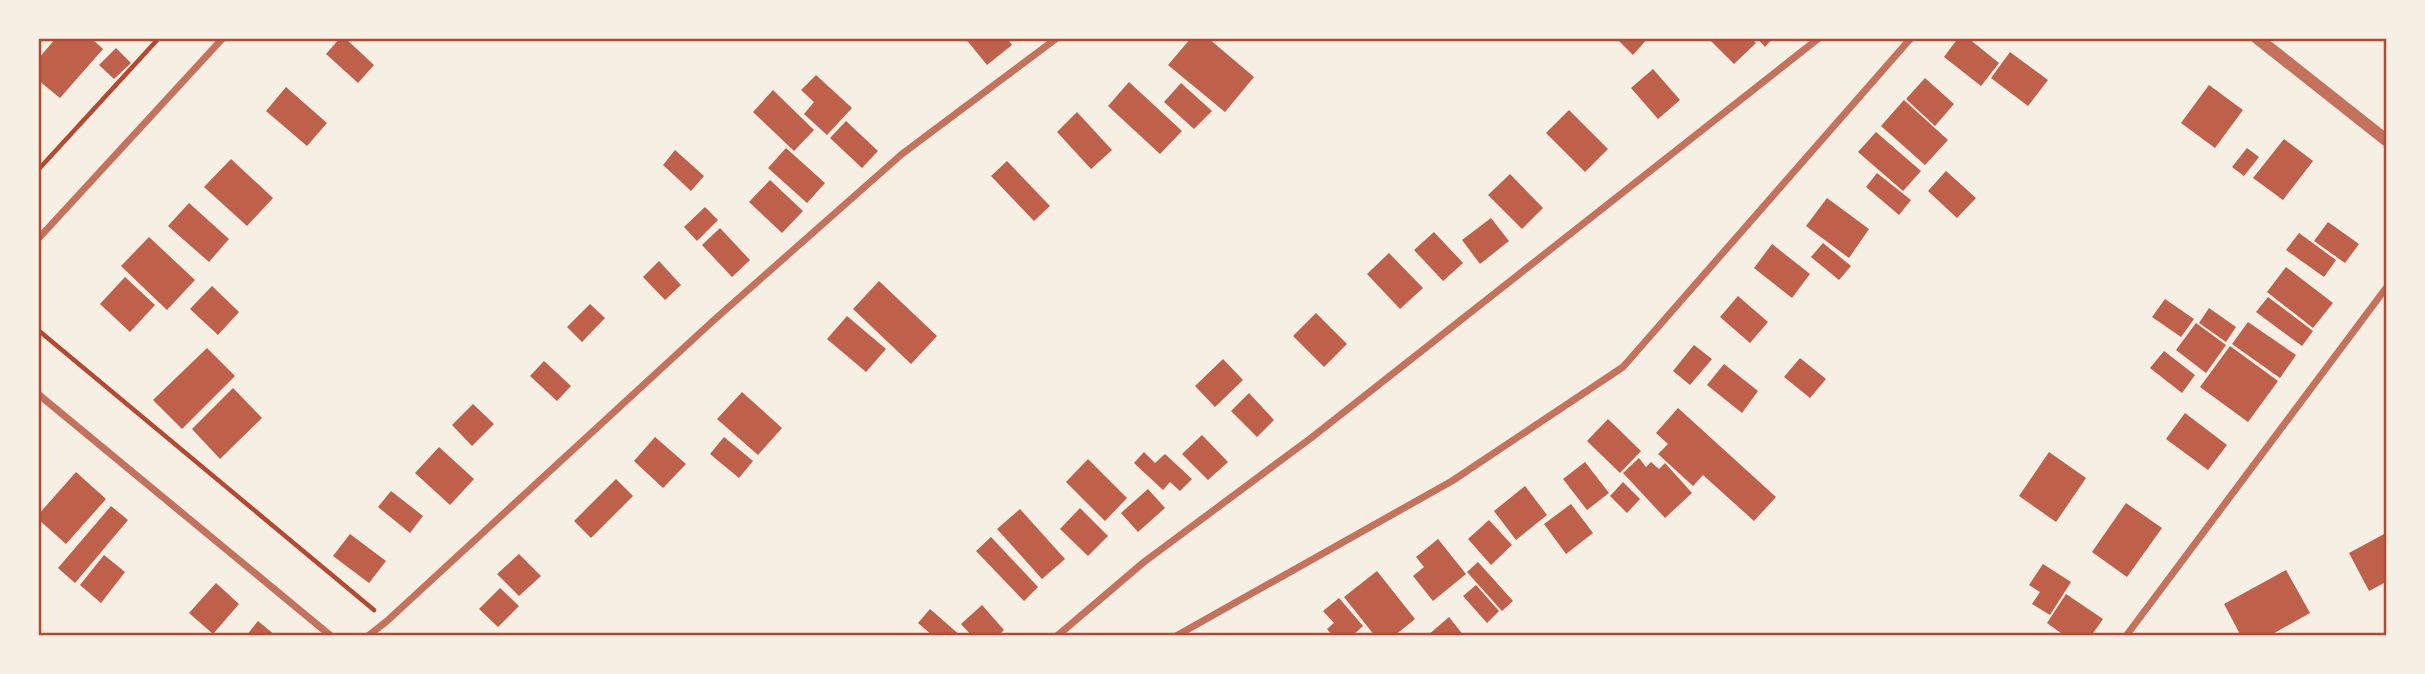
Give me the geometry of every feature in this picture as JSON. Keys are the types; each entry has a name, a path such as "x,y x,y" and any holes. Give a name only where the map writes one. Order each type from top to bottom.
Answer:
{"street":[{"path":"38,239 223,38"},
{"path":"368,635 387,621 714,320 902,154 1057,38"},
{"path":"1056,635 1144,562 1311,438 1819,38"},
{"path":"1177,635 1452,481 1623,367 1911,38"},
{"path":"2257,38 2386,140"},
{"path":"2126,635 2386,288"},
{"path":"38,394 331,635"}],"path":[{"path":"38,170 159,38"},
{"path":"38,330 387,621"}],"building":[{"path":"56,38 91,38 103,49 60,98 38,80 38,59"},
{"path":"340,38 345,38 374,65 358,83 326,54"},
{"path":"965,38 1007,38 1012,45 987,65"},
{"path":"1191,38 1208,38 1254,77 1225,112 1168,65"},
{"path":"1616,38 1648,38 1633,55"},
{"path":"1708,38 1751,38 1756,43 1734,64"},
{"path":"1757,38 1773,38 1765,47"},
{"path":"1958,38 1968,38 1999,63 1981,86 1944,57"},
{"path":"116,48 131,63 114,79 99,65"},
{"path":"2010,52 2048,80 2028,106 1991,78"},
{"path":"1653,69 1680,100 1658,119 1631,88"},
{"path":"816,75 852,108 827,135 804,114 814,102 801,90"},
{"path":"1925,78 1954,104 1935,126 1906,99"},
{"path":"1129,82 1182,131 1160,154 1108,106"},
{"path":"1181,83 1212,111 1194,129 1164,102"},
{"path":"2209,85 2243,110 2215,148 2181,123"},
{"path":"286,87 327,123 307,146 266,111"},
{"path":"773,90 814,130 794,151 753,112"},
{"path":"1904,100 1948,140 1925,165 1881,126"},
{"path":"1569,110 1608,149 1585,172 1546,133"},
{"path":"1077,112 1112,150 1091,169 1057,132"},
{"path":"846,121 878,151 862,168 830,138"},
{"path":"1876,132 1921,171 1903,191 1858,152"},
{"path":"2284,139 2313,161 2283,200 2253,178"},
{"path":"786,148 825,183 807,203 768,168"},
{"path":"2247,148 2259,157 2244,176 2232,167"},
{"path":"675,150 704,176 691,191 663,165"},
{"path":"231,159 273,198 247,226 204,187"},
{"path":"1007,161 1050,206 1034,221 991,176"},
{"path":"1946,171 1976,198 1957,218 1928,191"},
{"path":"1877,173 1911,200 1899,215 1866,187"},
{"path":"1510,174 1543,208 1522,229 1488,195"},
{"path":"770,180 803,211 782,233 749,202"},
{"path":"1827,198 1869,229 1849,258 1806,226"},
{"path":"189,203 229,239 209,262 168,226"},
{"path":"705,207 718,220 697,241 684,227"},
{"path":"1491,218 1509,241 1480,264 1462,240"},
{"path":"2328,222 2359,244 2345,263 2314,241"},
{"path":"720,228 750,260 732,277 702,245"},
{"path":"1434,232 1463,263 1443,281 1414,250"},
{"path":"2299,233 2336,260 2324,277 2286,250"},
{"path":"149,237 195,280 167,310 121,266"},
{"path":"1823,243 1851,266 1839,280 1811,257"},
{"path":"1772,244 1810,274 1792,298 1754,268"},
{"path":"1389,253 1423,288 1400,309 1367,274"},
{"path":"659,261 681,285 665,300 643,277"},
{"path":"2286,267 2333,303 2313,328 2267,292"},
{"path":"125,277 155,305 130,332 100,304"},
{"path":"879,281 937,336 911,364 853,309"},
{"path":"212,286 239,312 218,335 190,309"},
{"path":"1738,296 1768,322 1750,343 1720,317"},
{"path":"2268,297 2313,331 2302,346 2256,312"},
{"path":"2165,299 2194,319 2181,337 2152,317"},
{"path":"590,304 605,318 582,342 567,327"},
{"path":"2209,308 2236,327 2226,342 2199,323"},
{"path":"1316,313 1347,344 1324,367 1293,336"},
{"path":"847,316 886,349 866,372 827,339"},
{"path":"2248,322 2296,355 2280,378 2232,344"},
{"path":"2196,323 2226,345 2206,373 2176,350"},
{"path":"1694,345 1712,359 1690,385 1673,371"},
{"path":"2230,346 2278,381 2248,422 2200,387"},
{"path":"207,348 235,376 182,429 153,400"},
{"path":"2164,351 2195,375 2182,393 2150,368"},
{"path":"1800,358 1826,379 1810,398 1784,377"},
{"path":"1223,359 1243,380 1215,407 1195,386"},
{"path":"544,361 571,386 557,401 530,376"},
{"path":"1724,364 1758,391 1742,413 1707,385"},
{"path":"233,388 262,418 220,459 192,429"},
{"path":"742,392 782,428 758,455 717,419"},
{"path":"1249,393 1274,420 1257,437 1231,411"},
{"path":"473,404 494,424 472,446 452,425"},
{"path":"1678,408 1776,497 1754,521 1703,475 1693,486 1658,454 1668,444 1656,433"},
{"path":"2185,413 2227,445 2208,470 2166,439"},
{"path":"1608,419 1641,451 1620,473 1587,441"},
{"path":"1202,435 1228,462 1208,480 1182,454"},
{"path":"655,437 686,464 663,488 634,461"},
{"path":"724,437 753,461 739,478 710,454"},
{"path":"439,447 474,479 450,505 415,473"},
{"path":"1144,452 1155,463 1165,454 1192,479 1180,491 1170,482 1163,490 1134,463"},
{"path":"2049,452 2086,478 2056,522 2019,496"},
{"path":"1639,458 1646,467 1651,462 1659,469 1665,463 1692,493 1665,518 1623,473"},
{"path":"1088,459 1127,498 1105,521 1066,482"},
{"path":"1585,462 1609,493 1587,510 1563,479"},
{"path":"76,472 106,499 66,544 38,519 38,515"},
{"path":"616,479 633,496 591,538 574,521"},
{"path":"1623,482 1640,499 1627,513 1610,496"},
{"path":"1525,486 1547,515 1516,540 1494,511"},
{"path":"1148,489 1165,508 1138,532 1121,513"},
{"path":"391,491 423,516 410,533 378,507"},
{"path":"2126,503 2162,528 2127,577 2092,552"},
{"path":"1571,504 1593,533 1566,554 1544,524"},
{"path":"111,506 128,520 75,583 58,568"},
{"path":"1080,508 1108,536 1088,556 1060,529"},
{"path":"1020,509 1065,559 1042,579 997,529"},
{"path":"1489,520 1512,545 1491,565 1468,539"},
{"path":"2386,533 2386,582 2369,591 2349,553"},
{"path":"350,534 386,561 369,583 333,556"},
{"path":"991,537 1038,587 1024,601 976,551"},
{"path":"1438,539 1466,574 1433,601 1413,576 1424,567 1416,557"},
{"path":"519,554 541,576 519,596 497,574"},
{"path":"104,555 125,572 101,603 80,585"},
{"path":"1478,562 1513,601 1502,611 1467,572"},
{"path":"2043,564 2071,582 2050,615 2032,604 2040,592 2029,585"},
{"path":"2286,570 2310,613 2269,636 2241,636 2224,604"},
{"path":"1377,571 1415,619 1394,636 1375,636 1344,597"},
{"path":"216,583 239,604 213,634 189,613"},
{"path":"1476,585 1499,611 1487,623 1463,596"},
{"path":"500,588 519,606 498,627 479,609"},
{"path":"2066,594 2103,619 2091,636 2065,636 2047,623"},
{"path":"1339,598 1363,626 1352,636 1333,636 1327,629 1334,623 1323,611"},
{"path":"982,605 1004,630 998,636 972,636 961,624"},
{"path":"930,609 961,636 933,636 918,623"},
{"path":"1449,617 1464,636 1427,636"},
{"path":"258,621 276,636 246,636"}]}
